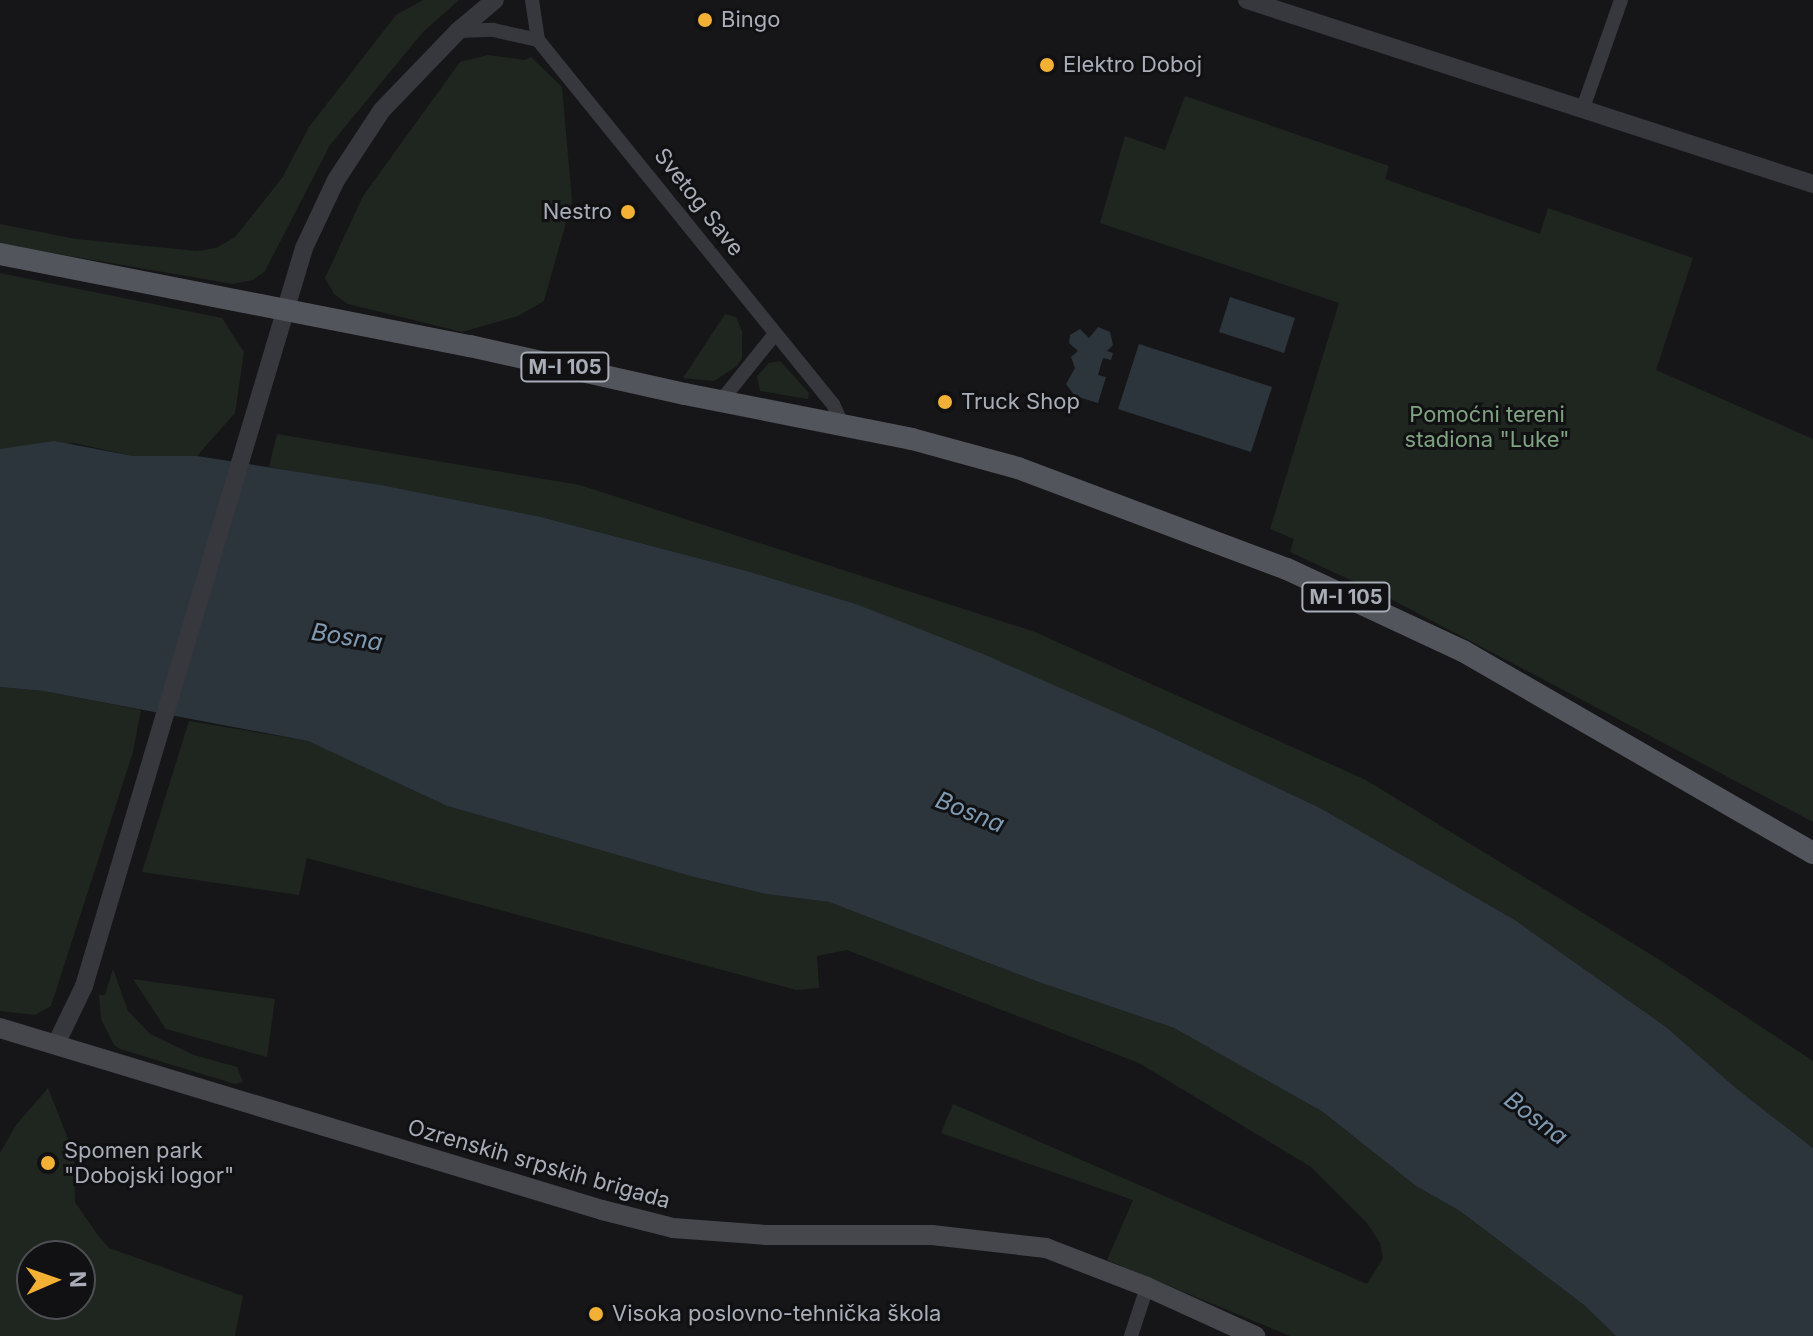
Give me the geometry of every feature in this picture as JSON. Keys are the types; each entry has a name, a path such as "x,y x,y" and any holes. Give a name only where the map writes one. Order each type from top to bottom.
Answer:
{"main road":[{"name":"M-I 105","path":"0,254 470,346 912,439 1018,468 1287,569 1463,651 1813,853"},
{"name":"Ozrenskih srpskih brigada","path":"0,1028 251,1106 655,1224 735,1234 932,1235 1013,1242 1080,1259 1255,1336"}],"street":[{"path":"56,1044 84,986 251,416 304,248 336,180 382,110 458,31 495,0"},
{"path":"458,31 493,30 538,40 532,0"},
{"path":"1247,0 1813,184"},
{"path":"1583,108 1621,0"},
{"name":"Svetog Save","path":"538,40 833,404 843,426"},
{"path":"721,401 774,335"},
{"path":"1131,1336 1147,1287"}],"green space":[{"path":"423,0 459,0 423,32 330,145 265,271 253,280 233,284 0,244 0,224 76,239 197,251 216,248 235,237 282,178 309,127 396,15"},
{"path":"488,55 525,60 531,57 562,87 572,201 544,301 518,316 462,332 348,304 334,294 325,278 363,196 460,62"},
{"name":"Pomoćni tereni stadiona \"Luke\"","path":"1185,96 1389,166 1385,179 1540,234 1548,208 1693,258 1656,370 1813,439 1813,822 1387,597 1290,552 1294,539 1270,529 1339,303 1100,223 1125,136 1165,150"},
{"path":"0,273 222,318 244,352 235,413 197,456 133,456 74,443 0,449"},
{"path":"725,314 736,317 742,331 742,358 737,366 714,381 683,378"},
{"path":"780,361 809,393 808,399 760,391 757,376 769,363"},
{"path":"277,434 580,485 1035,632 1366,780 1655,957 1813,1061 1813,1148 1737,1089 1666,1027 1515,920 1320,808 1156,730 856,604 747,571 541,517 269,467"},
{"path":"0,687 43,691 141,710 133,752 51,1006 35,1015 0,1011"},
{"path":"189,721 308,741 447,806 694,877 766,894 829,902 1036,981 1174,1028 1323,1112 1416,1186 1460,1211 1584,1305 1616,1336 1290,1336 1107,1260 1133,1200 941,1133 953,1104 1367,1284 1383,1258 1380,1243 1367,1223 1311,1167 1139,1063 847,950 817,956 819,988 796,990 307,858 299,895 142,872"},
{"path":"113,969 128,1011 150,1034 194,1055 237,1067 243,1082 235,1084 114,1045 101,1019 99,995 105,995"},
{"path":"133,979 275,999 267,1057 166,1029"},
{"path":"48,1088 74,1154 75,1202 97,1234 109,1248 243,1296 235,1336 0,1336 0,1153 16,1125"}],"water":[{"path":"1230,297 1295,318 1284,353 1219,332"},
{"path":"1098,327 1110,332 1113,345 1107,351 1113,353 1111,360 1103,358 1098,375 1106,377 1098,403 1075,396 1066,384 1075,368 1071,357 1078,351 1069,343 1070,335 1080,329 1089,338"},
{"path":"1139,344 1272,387 1251,452 1118,409"},
{"name":"Bosna","path":"54,441 133,456 197,456 380,485 541,517 747,571 856,604 983,654 1156,730 1320,808 1515,920 1666,1027 1737,1089 1813,1148 1813,1336 1616,1336 1584,1305 1460,1211 1416,1186 1323,1112 1174,1028 1036,981 829,902 766,894 694,877 447,806 308,741 43,691 0,687 0,449"}],"place":[{"name":"Bingo","path":"705,20"},
{"name":"Elektro Doboj","path":"1047,65"},
{"name":"Nestro","path":"628,212"},
{"name":"Truck Shop","path":"945,402"},
{"name":"Spomen park \"Dobojski logor\"","path":"48,1163"},
{"name":"Visoka poslovno-tehnička škola","path":"596,1314"}]}
